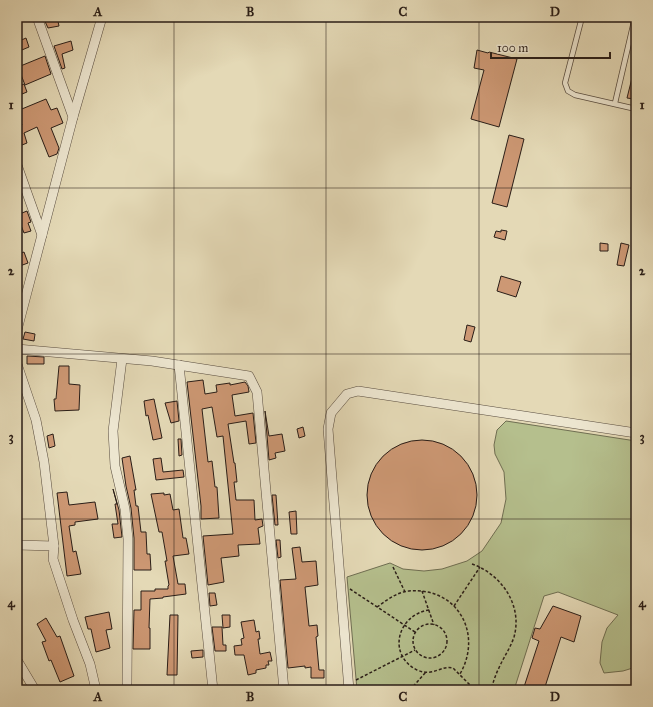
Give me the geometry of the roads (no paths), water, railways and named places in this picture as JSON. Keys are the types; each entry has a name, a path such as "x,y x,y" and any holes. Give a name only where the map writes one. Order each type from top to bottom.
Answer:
{"street":[{"path":"37,17 73,117"},
{"path":"17,330 73,117 102,17"},
{"path":"17,165 42,236"},
{"path":"17,350 179,365 249,376 256,392 284,690"},
{"path":"122,359 113,431 115,466 125,509 128,539 127,683"},
{"path":"17,364 36,420 44,462 54,546 53,559 73,620 90,664 96,690"},
{"path":"179,365 213,690"},
{"path":"349,690 328,429 331,413 347,394 358,391 636,433"},
{"path":"17,545 54,546"},
{"path":"17,660 35,690"}],"lane":[{"path":"582,17 565,83 568,91 575,95 636,109"},
{"path":"615,103 635,17"}]}
